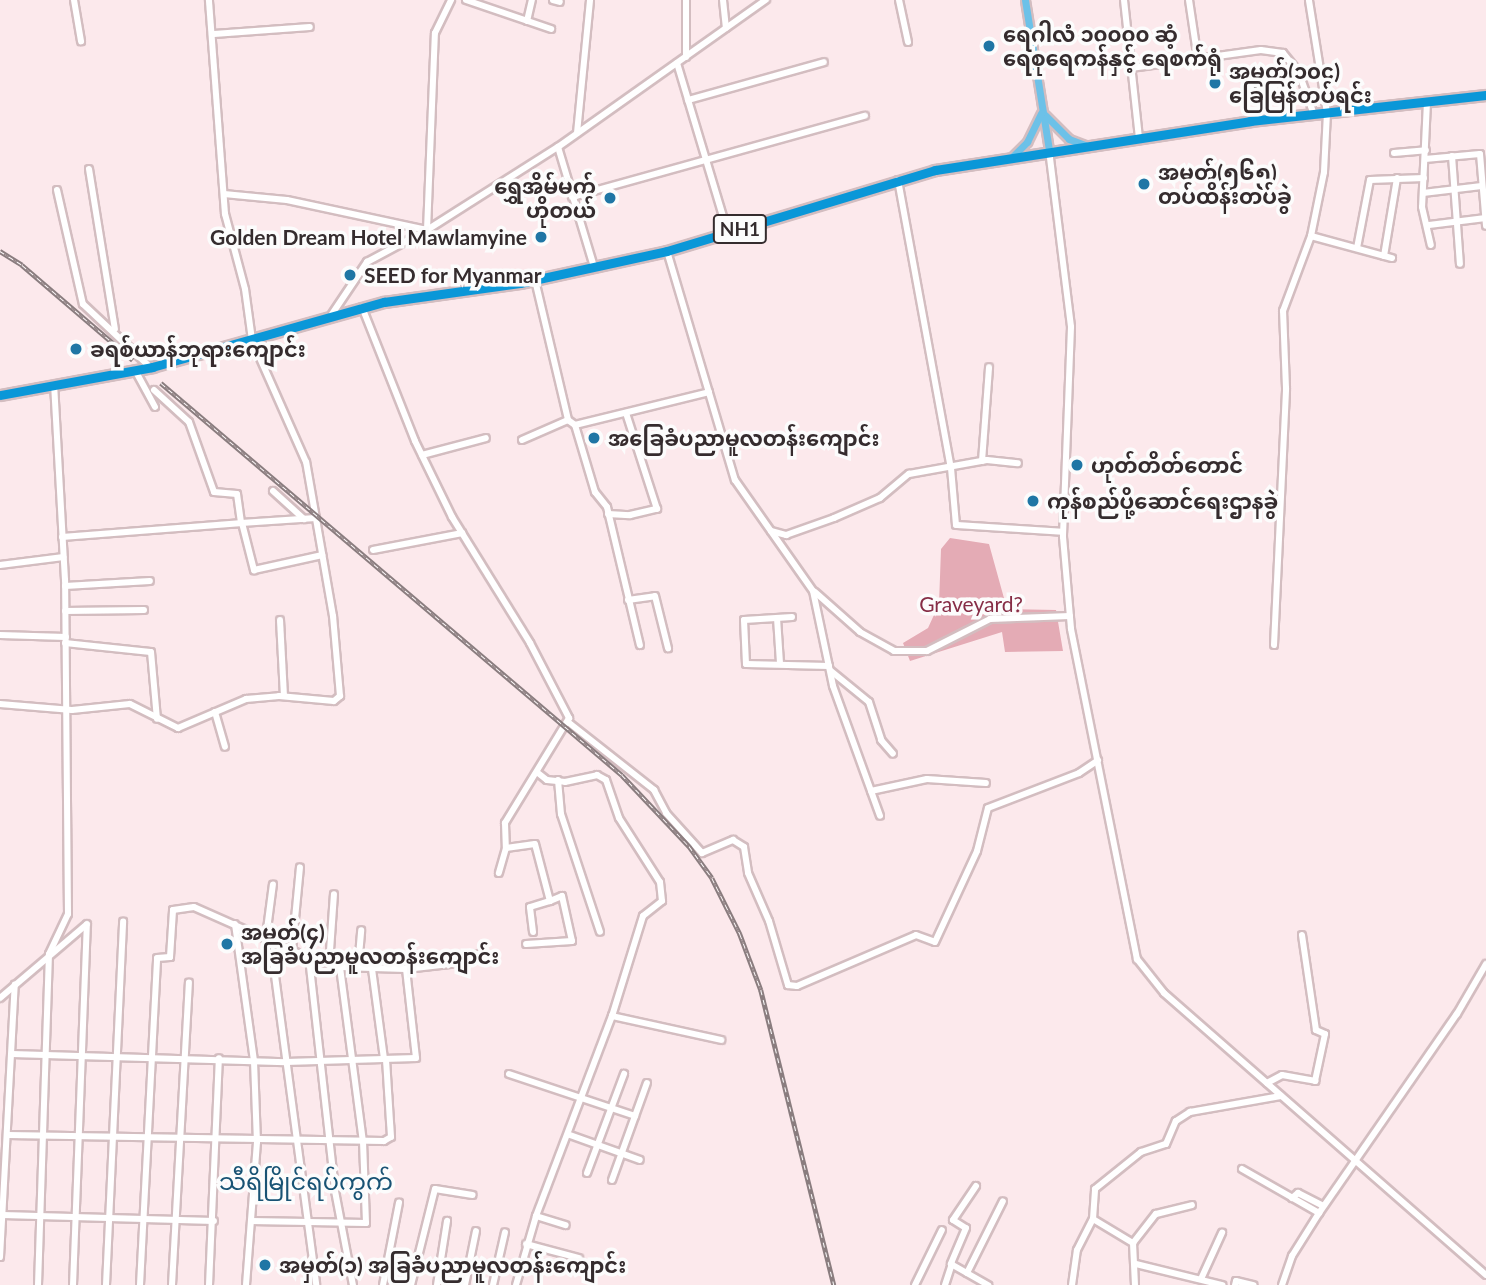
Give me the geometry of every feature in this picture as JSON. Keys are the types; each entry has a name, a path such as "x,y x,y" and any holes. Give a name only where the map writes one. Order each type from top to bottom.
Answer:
{"highway":[{"name":"NH1","path":"0,395 150,367 362,307 535,280 667,251 898,180 1013,156 1139,137 1486,95"}],"main road":[{"path":"1025,0 1049,150"},
{"path":"1041,105 1050,124 1069,139 1085,145"},
{"path":"1013,156 1038,125 1041,105"}],"street":[{"path":"74,0 81,41"},
{"path":"0,704 65,709 130,704 178,728 246,699 284,696 334,701 340,696 323,555 296,431 252,340 224,194 214,34 209,0"},
{"path":"427,230 435,33 451,0"},
{"path":"466,0 551,29"},
{"path":"527,21 532,0"},
{"path":"577,133 590,0"},
{"path":"685,0 686,57"},
{"path":"723,0 726,28"},
{"path":"332,314 367,262 427,230 558,147 765,0"},
{"path":"899,0 908,42"},
{"path":"1124,0 1139,137"},
{"path":"1189,0 1198,60"},
{"path":"1274,645 1286,388 1283,311 1311,236 1324,172 1327,113 1309,0"},
{"path":"214,34 310,27"},
{"path":"1131,68 1261,50 1283,53 1298,73 1314,115"},
{"path":"688,100 824,62"},
{"path":"677,63 728,233"},
{"path":"1427,102 1423,193 1431,245"},
{"path":"572,197 865,116"},
{"path":"558,147 594,267"},
{"path":"1049,150 1071,327 1063,531 1070,616 1137,958 1164,993 1486,1276"},
{"path":"1394,153 1426,150"},
{"path":"1425,159 1480,154 1486,226"},
{"path":"1452,156 1460,264"},
{"path":"89,169 116,331"},
{"path":"1357,248 1369,181 1424,177"},
{"path":"1384,256 1397,178"},
{"path":"898,180 951,468 956,525 1063,531"},
{"path":"1423,193 1482,186"},
{"path":"57,190 80,299 116,331 150,367"},
{"path":"224,194 287,200 427,230"},
{"path":"1429,225 1486,218"},
{"path":"1311,236 1392,258"},
{"path":"667,251 735,480 813,591 860,632 894,651 927,652 990,619 1070,616"},
{"path":"535,280 568,421 575,425 709,392"},
{"path":"362,307 422,455 462,533 530,643 567,710 568,722 505,823 506,848 499,873"},
{"path":"982,461 989,367"},
{"path":"135,370 155,407"},
{"path":"38,1285 49,954 68,914 65,586 54,385"},
{"path":"153,390 189,422 214,492 237,494 254,570 323,555"},
{"path":"608,514 630,515 657,509 626,413"},
{"path":"522,440 568,421"},
{"path":"575,425 595,492 608,514 640,645"},
{"path":"422,455 486,438"},
{"path":"770,530 786,535 880,498 909,474 982,461 1018,463"},
{"path":"273,491 304,519"},
{"path":"62,537 316,518"},
{"path":"373,550 462,533"},
{"path":"0,565 63,557"},
{"path":"65,586 150,581"},
{"path":"813,591 829,668 880,816"},
{"path":"628,600 655,596 667,648"},
{"path":"65,611 144,610"},
{"path":"792,617 744,620 746,664 780,663 829,668 869,702 881,740 893,754"},
{"path":"777,618 780,663"},
{"path":"280,620 284,696"},
{"path":"0,635 66,640 151,652 157,719"},
{"path":"215,712 225,747"},
{"path":"568,722 654,790 666,813 702,853 733,840 744,848 748,873 769,921 788,985 797,986 916,935 935,942 977,851 988,808 1079,773 1098,760"},
{"path":"516,1285 526,1244 612,1016 643,916 662,901 660,882 619,818 607,780 597,775 547,780 538,773"},
{"path":"871,791 927,779 986,783"},
{"path":"558,780 561,814 600,932"},
{"path":"506,848 535,844 550,901"},
{"path":"292,950 300,867"},
{"path":"273,884 268,937 316,1285"},
{"path":"329,965 334,894"},
{"path":"526,944 572,941 562,896 530,907 533,932"},
{"path":"140,1285 157,958 170,957 173,910 194,907 268,937 309,958 340,967 405,970 450,964 484,952"},
{"path":"106,1285 123,921"},
{"path":"0,998 87,924 84,1056 73,1285"},
{"path":"235,924 254,1061 257,1142 246,1285"},
{"path":"358,967 361,930"},
{"path":"1267,1083 1282,1075 1315,1081 1325,1034 1316,1030 1302,935"},
{"path":"309,958 340,1224 353,1285"},
{"path":"1282,1285 1292,1256 1321,1210 1457,1014 1486,964"},
{"path":"251,1221 362,1224 369,1214 363,1142 340,967"},
{"path":"8,1135 219,1142 363,1142 391,1137 385,1059 372,969"},
{"path":"12,1054 286,1062 416,1058 405,970"},
{"path":"172,1285 189,982"},
{"path":"0,1256 15,984"},
{"path":"612,1016 721,1040"},
{"path":"209,1285 219,1142 219,1058"},
{"path":"509,1074 583,1096 635,1116"},
{"path":"587,1173 624,1074"},
{"path":"612,1180 647,1083"},
{"path":"1072,1285 1077,1250 1093,1219 1095,1189 1142,1152 1166,1144 1175,1121 1183,1116 1281,1096"},
{"path":"569,1135 640,1160"},
{"path":"1242,1169 1292,1198 1298,1193 1321,1210"},
{"path":"945,1285 966,1228 953,1220 976,1186"},
{"path":"411,1285 435,1189 472,1195"},
{"path":"967,1273 1003,1201"},
{"path":"383,1285 399,1203"},
{"path":"1135,1285 1133,1243 1156,1214 1192,1205"},
{"path":"3,1215 214,1221"},
{"path":"536,1216 566,1225"},
{"path":"1093,1219 1133,1243"},
{"path":"436,1285 447,1221"},
{"path":"915,1285 942,1230"},
{"path":"465,1285 476,1231"},
{"path":"493,1285 505,1232"},
{"path":"1201,1279 1222,1233"},
{"path":"526,1244 579,1258"},
{"path":"952,1264 988,1285"},
{"path":"1136,1264 1222,1285"},
{"path":"1235,1285 1236,1280 1254,1285"}],"green space":[{"name":"Graveyard?","path":"950,538 989,544 1007,609 1056,610 1063,651 1005,652 1002,632 910,661 903,643 928,628 939,604 941,549"}],"railway":[{"path":"0,251 22,265 133,360"},
{"path":"161,383 622,775 689,846 712,878 740,934 761,990 834,1285"}],"place":[{"name":"ရေဂါလံ ၁၀၀၀၀ ဆံ့ ရေစုရေကန်နှင့် ရေစက်ရုံ","path":"989,46"},
{"name":"အမှတ်(၁၀၄) ခြေမြန်တပ်ရင်း","path":"1215,83"},
{"name":"အမှတ်(၅၆၅) တပ်ထိန်းတပ်ခွဲ","path":"1144,184"},
{"name":"ရွှေအိမ်မက် ဟိုတယ်","path":"610,198"},
{"name":"Golden Dream Hotel Mawlamyine","path":"541,237"},
{"name":"SEED for Myanmar","path":"350,275"},
{"name":"ခရစ်ယာန်ဘုရားကျောင်း","path":"76,349"},
{"name":"အခြေခံပညာမူလတန်းကျောင်း","path":"594,438"},
{"name":"ဟုတ်တိတ်တောင်","path":"1077,465"},
{"name":"ကုန်စည်ပို့ဆောင်ရေးဌာနခွဲ","path":"1033,501"},
{"name":"အမှတ်(၄) အခြခံပညာမူလတန်းကျောင်း","path":"227,944"},
{"name":"အမှတ်(၁) အခြခံပညာမူလတန်းကျောင်း","path":"265,1265"}],"district":[{"name":"သီရိမြိုင်ရပ်ကွက်","path":"306,1181"}]}
